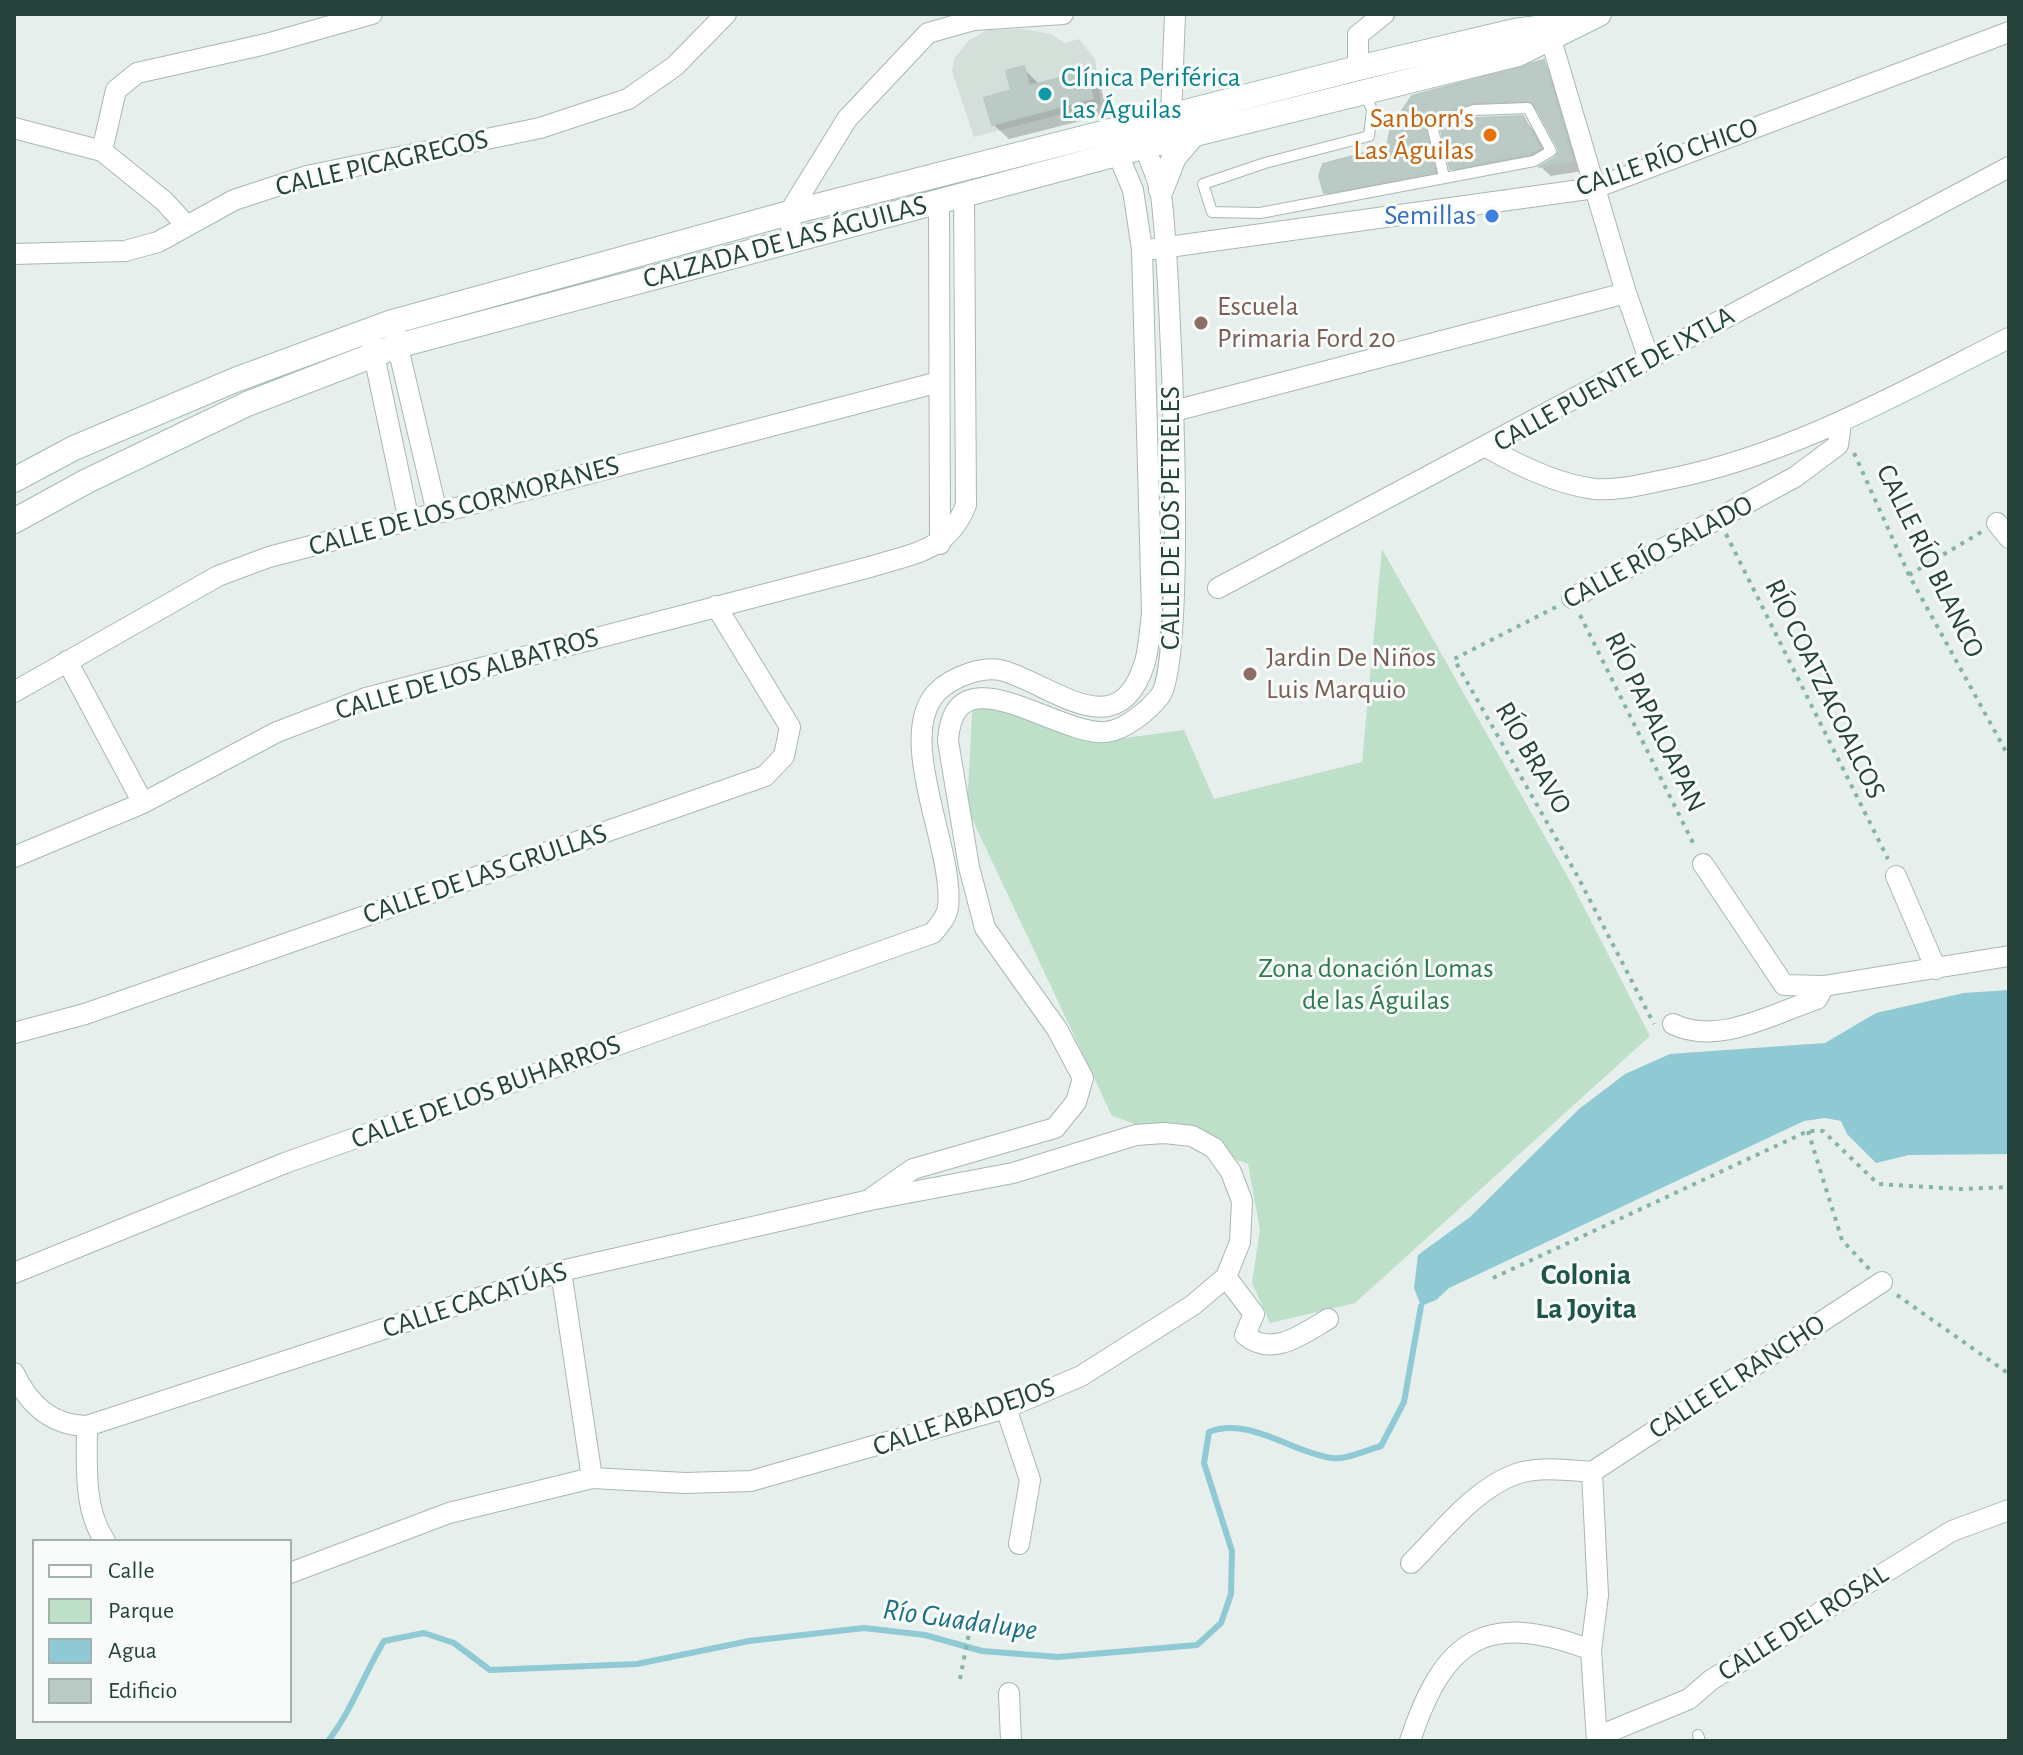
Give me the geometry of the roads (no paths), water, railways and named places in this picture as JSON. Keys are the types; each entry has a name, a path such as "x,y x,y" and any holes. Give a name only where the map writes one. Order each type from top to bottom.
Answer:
{"main road":[{"name":"CALZADA DE LAS ÁGUILAS","path":"14,480 74,448 367,330 388,341 793,239 1117,155 1171,116 1358,68 1549,32 1588,18"},
{"name":"CALZADA DE LAS ÁGUILAS","path":"14,521 87,481 388,341 789,213 1109,131 1141,135 1193,135 1518,54 1549,32"},
{"path":"1161,190 1174,157 1193,135"}],"street":[{"path":"102,151 116,90 137,73 266,44 372,14"},
{"name":"CALLE PICAGREGOS","path":"14,254 125,251 158,242 234,200 307,176 540,128 628,99 675,66 726,14"},
{"path":"793,239 789,213 847,119 928,33 974,20 1063,14"},
{"path":"1171,116 1175,14"},
{"path":"1358,68 1358,35 1384,14"},
{"path":"1549,32 1626,293 1649,359"},
{"name":"CALLE RÍO CHICO","path":"1142,249 1168,249 1595,188 2009,32"},
{"path":"14,128 102,151 164,201 187,226"},
{"name":"CALLE DE LOS PETRELES","path":"948,907 942,849 920,740 928,705 938,690 975,670 1002,670 1091,708 1114,704 1132,689 1145,662 1152,613 1142,249 1133,190 1109,131"},
{"name":"CALLE DE LOS PETRELES","path":"870,1200 913,1169 1055,1128 1076,1102 1083,1078 1057,1029 985,928 969,867 948,741 950,719 956,707 972,697 993,697 1075,730 1107,732 1126,726 1162,694 1173,646 1174,411 1168,249 1161,190 1141,135"},
{"name":"CALLE PUENTE DE IXTLA","path":"1218,588 1488,448 2009,167"},
{"path":"940,544 957,528 966,505 964,194"},
{"path":"939,201 940,544"},
{"path":"1174,411 1626,293"},
{"path":"1488,448 1511,461 1599,489 1702,472 1747,460 1841,423 2009,338"},
{"path":"388,341 437,513"},
{"path":"388,341 409,521"},
{"name":"CALLE DE LOS CORMORANES","path":"14,692 218,576 269,557 939,382"},
{"name":"CALLE RÍO SALADO","path":"1572,598 1795,477 1838,445 1841,423"},
{"name":"CALLE DE LOS ALBATROS","path":"14,857 143,803 277,732 366,698 870,567 940,544"},
{"name":"CALLE DE LAS GRULLAS","path":"14,1033 85,1014 765,776 784,756 790,727 716,606"},
{"path":"67,661 143,803"},
{"path":"1703,864 1784,985 1791,988 1824,986 1876,975 1936,969 2009,956"},
{"path":"1896,876 1936,969"},
{"name":"CALLE DE LOS BUHARROS","path":"14,1273 285,1163 933,933 948,907"},
{"path":"1673,1024 1692,1033 1713,1034 1817,999 1824,986"},
{"name":"CALLE ABADEJOS","path":"292,1572 449,1513 592,1478 685,1483 751,1481 1006,1408 1081,1376 1193,1305 1226,1277 1240,1242 1242,1201 1231,1172 1214,1148 1192,1136 1164,1133 1136,1135 1013,1173 870,1200"},
{"name":"CALLE CACATÚAS","path":"87,1426 561,1271 870,1200"},
{"path":"561,1271 592,1478"},
{"path":"1226,1277 1254,1314 1245,1335 1256,1344 1280,1345 1328,1319"},
{"name":"CALLE EL RANCHO","path":"1592,1472 1882,1282"},
{"path":"14,1373 20,1387 42,1414 67,1425 87,1426 86,1475 97,1528 104,1539"},
{"path":"1006,1408 1030,1480 1019,1544"},
{"path":"1411,1563 1489,1487 1519,1473 1553,1469 1592,1472 1598,1595 1591,1650 1598,1739"},
{"name":"CALLE DEL ROSAL","path":"1598,1739 1689,1699 1711,1680 1952,1531 2009,1510"},
{"path":"1410,1741 1422,1705 1439,1675 1467,1642 1494,1632 1561,1638 1591,1650"},
{"path":"1009,1693 1011,1741"}],"lane":[{"path":"1364,92 1372,110 1369,136 1265,163 1203,184 1212,212 1260,213 1534,161 1551,151 1528,108 1474,110 1432,125 1444,177"}],"water":[{"path":"2009,990 2009,1154 1909,1155 1876,1163 1847,1134 1841,1121 1825,1118 1804,1121 1449,1288 1436,1300 1421,1306 1414,1288 1418,1255 1470,1217 1579,1109 1625,1074 1670,1054 1825,1043 1876,1013 1964,993"}],"waterway":[{"name":"Río Guadalupe","path":"328,1741 344,1718 384,1641 424,1633 454,1643 490,1670 637,1664 749,1641 864,1628 925,1635 982,1651 1058,1657 1197,1645 1221,1623 1231,1594 1232,1551 1204,1463 1209,1432 1224,1428 1255,1432 1332,1458 1381,1446 1404,1402 1421,1306"}],"place":[{"name":"Clínica Periférica Las Águilas","path":"1045,94"},
{"name":"Sanborn's Las Águilas","path":"1490,135"},
{"name":"Semillas","path":"1492,216"},
{"name":"Escuela Primaria Ford 20","path":"1201,323"},
{"name":"Jardin De Niños Luis Marquio","path":"1250,674"}],"district":[{"name":"Colonia La Joyita","path":"1586,1292"}],"park label":[{"name":"Zona donación Lomas de las Águilas","path":"1376,985"}]}
